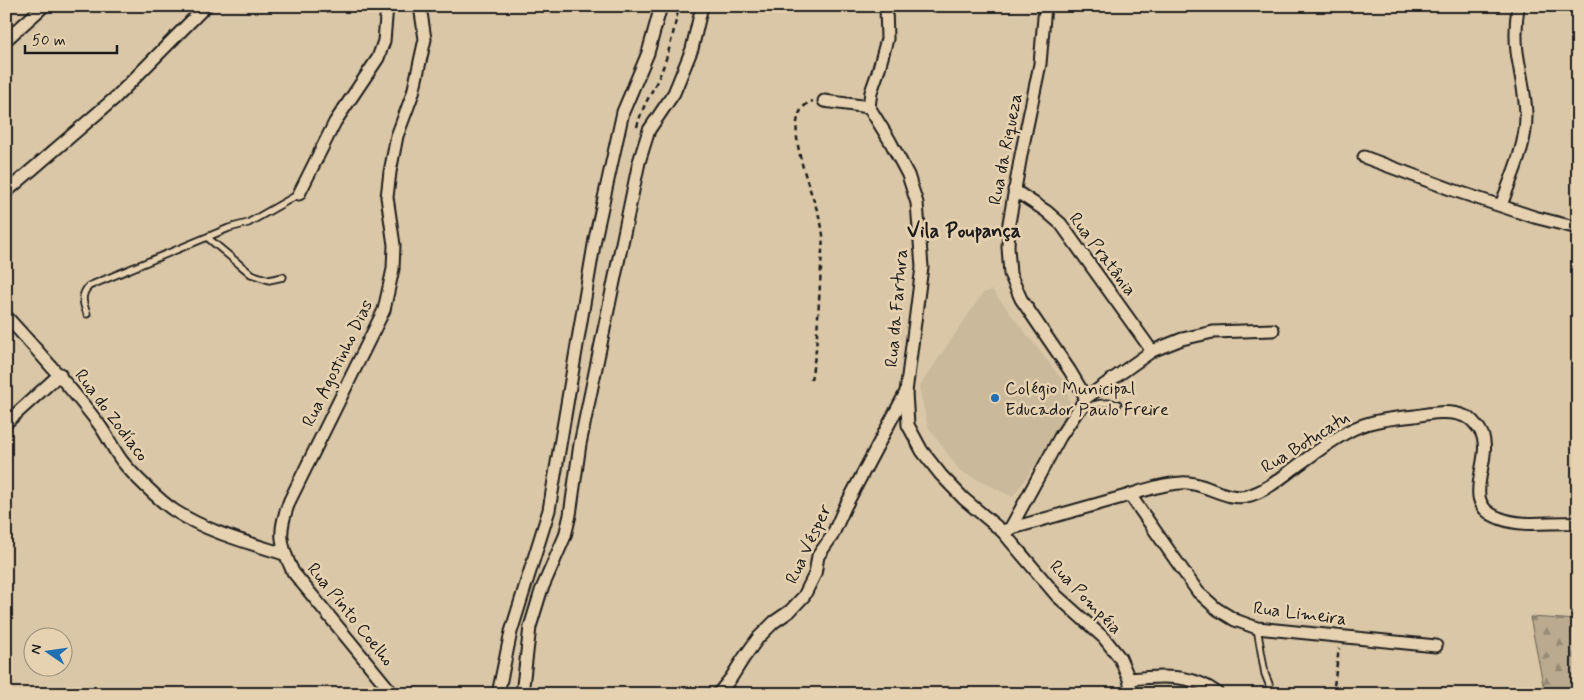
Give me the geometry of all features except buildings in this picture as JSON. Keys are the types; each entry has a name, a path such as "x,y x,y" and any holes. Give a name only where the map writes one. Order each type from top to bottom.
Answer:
{"street":[{"path":"6,192 115,98 206,6"},
{"path":"299,194 335,122 378,58 384,41 387,6"},
{"name":"Rua Agostinho Dias","path":"284,554 281,538 282,520 290,500 384,310 390,289 394,245 387,197 398,136 413,93 425,39 420,6"},
{"path":"498,694 510,632 549,510 595,239 623,112 648,53 661,6"},
{"path":"522,694 530,627 541,591 564,536 570,514 580,444 639,162 649,130 674,93 692,49 702,6"},
{"path":"824,100 869,107 871,92 887,39 886,6"},
{"name":"Rua da Riqueza","path":"1045,6 1040,64 1009,223 1010,274 1021,299 1086,398"},
{"path":"1501,205 1517,162 1525,127 1524,97 1517,50 1518,6"},
{"path":"6,40 43,7"},
{"name":"Rua da Fartura","path":"869,107 908,175 917,204 922,267 906,392 908,425 922,450 941,475 964,499 1006,530"},
{"path":"1364,157 1534,217 1578,228"},
{"name":"Rua Pratânia","path":"1014,190 1046,211 1061,224 1152,351"},
{"name":"Rua do Zodíaco","path":"6,316 60,374 100,425 123,462 173,510 198,525 284,554"},
{"path":"1006,530 1086,398 1152,351 1182,339 1214,332 1273,330"},
{"path":"6,423 60,374"},
{"name":"Rua Vésper","path":"718,694 758,638 774,622 790,611 804,596 815,574 818,556 832,536 845,507 906,392"},
{"name":"Rua Botucatu","path":"1006,530 1162,485 1184,482 1197,484 1235,497 1247,496 1280,480 1318,451 1354,428 1379,420 1447,413 1465,416 1479,427 1484,436 1485,447 1478,492 1481,503 1487,512 1499,518 1518,523 1578,523"},
{"name":"Rua Limeira","path":"1130,495 1198,592 1235,620 1257,628 1436,646"},
{"name":"Rua Pompéia","path":"1006,530 1057,596 1104,638 1120,658 1129,679 1132,694"},
{"name":"Rua Pinto Coelho","path":"284,554 298,578 393,694"},
{"path":"1129,679 1160,676 1193,680 1212,688 1218,694"}],"lane":[{"path":"87,314 83,295 89,286 229,228 248,222 299,194"},
{"path":"208,238 222,252 251,274 269,280 283,277"},
{"path":"1071,421 1085,408 1098,404 1118,404"},
{"path":"1257,628 1265,674 1270,684 1270,694"}],"path":[{"path":"811,380 816,350 823,235 820,219 799,156 797,125 801,107 806,103 824,100"},
{"path":"1333,694 1340,636"}],"shaded area":[{"name":"Colégio Municipal Educador Paulo Freire","path":"992,290 1064,382 1071,408 1013,497 960,471 928,427 919,387 983,293"}],"green space":[{"path":"1530,617 1578,620 1578,694 1545,694"}],"place":[{"name":"Colégio Municipal Educador Paulo Freire","path":"995,398"}],"district":[{"name":"Vila Poupança","path":"964,230"}]}
